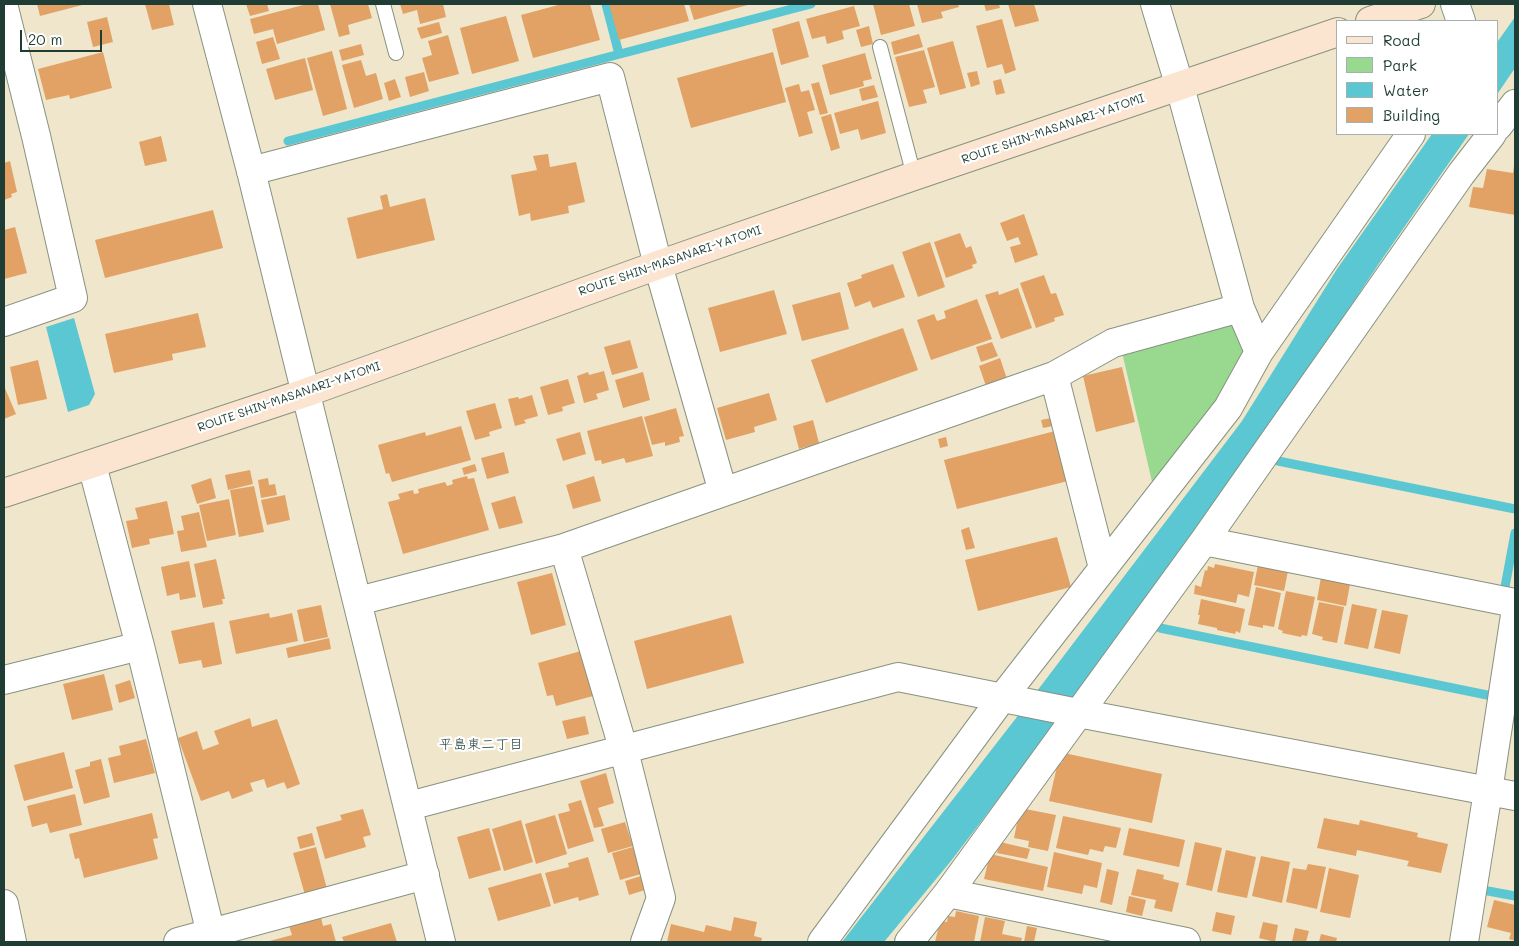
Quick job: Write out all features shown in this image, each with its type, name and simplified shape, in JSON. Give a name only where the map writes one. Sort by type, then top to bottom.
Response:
[{"type":"main road","points":[[1373,20],[1421,4]]},
{"type":"main road","name":"ROUTE SHIN-MASANARI-YATOMI","points":[[4,493],[305,393],[658,265],[1336,33]]},
{"type":"street","points":[[207,4],[251,171],[441,942]]},
{"type":"street","points":[[1155,4],[1180,86],[1240,308],[1259,352]]},
{"type":"street","points":[[1455,4],[1461,20]]},
{"type":"street","points":[[4,9],[36,136],[73,298],[4,322]]},
{"type":"street","points":[[251,171],[610,77],[658,265],[723,492]]},
{"type":"street","points":[[1499,125],[1515,104]]},
{"type":"street","points":[[822,942],[1002,698],[1228,408],[1259,352],[1410,135]]},
{"type":"street","points":[[909,942],[948,893],[1204,541],[1461,174],[1491,135]]},
{"type":"street","points":[[358,601],[564,548],[1054,376],[1113,343],[1240,308]]},
{"type":"street","points":[[1054,376],[1102,568]]},
{"type":"street","points":[[92,465],[140,646],[212,938]]},
{"type":"street","points":[[1204,541],[1515,603]]},
{"type":"street","points":[[564,548],[624,750],[661,898],[645,942]]},
{"type":"street","points":[[1464,942],[1515,616]]},
{"type":"street","points":[[4,680],[140,646]]},
{"type":"street","points":[[409,806],[898,677],[1515,796]]},
{"type":"street","points":[[178,942],[212,938],[426,875]]},
{"type":"street","points":[[948,893],[1186,942]]},
{"type":"street","points":[[4,904],[12,942]]},
{"type":"lane","points":[[383,4],[396,52]]},
{"type":"lane","points":[[880,48],[914,176]]},
{"type":"green space","points":[[1235,323],[1247,364],[1153,486],[1122,352]]},
{"type":"water","points":[[1515,17],[1515,68],[1499,92],[1499,40]]},
{"type":"water","points":[[1431,135],[1468,135],[1378,265],[1261,441],[1070,705],[951,861],[884,942],[842,942],[1034,695],[1242,421],[1337,269]]},
{"type":"water","points":[[74,318],[95,394],[89,405],[68,412],[46,327]]},
{"type":"building","points":[[37,4],[86,4],[40,16]]},
{"type":"building","points":[[145,4],[169,4],[174,25],[152,30]]},
{"type":"building","points":[[246,4],[267,4],[269,11],[250,16]]},
{"type":"building","points":[[307,4],[318,4],[325,30],[277,44],[273,29],[254,34],[250,19]]},
{"type":"building","points":[[330,4],[368,4],[372,18],[348,25],[350,34],[339,37]]},
{"type":"building","points":[[400,4],[443,4],[446,17],[420,24],[417,10],[403,14]]},
{"type":"building","points":[[562,4],[590,4],[600,40],[533,58],[521,15]]},
{"type":"building","points":[[609,4],[684,4],[689,21],[619,40]]},
{"type":"building","points":[[689,4],[751,4],[694,20]]},
{"type":"building","points":[[873,4],[909,4],[915,26],[881,35]]},
{"type":"building","points":[[917,4],[958,4],[959,7],[941,12],[943,18],[922,23]]},
{"type":"building","points":[[984,4],[999,4],[1000,8],[986,11]]},
{"type":"building","points":[[1008,4],[1034,4],[1039,21],[1015,27]]},
{"type":"building","points":[[854,6],[860,26],[842,31],[844,39],[827,44],[825,36],[812,39],[806,19]]},
{"type":"building","points":[[506,16],[519,61],[472,74],[460,28]]},
{"type":"building","points":[[107,17],[113,42],[93,47],[87,22]]},
{"type":"building","points":[[1002,19],[1016,70],[1005,74],[1002,64],[987,68],[976,26]]},
{"type":"building","points":[[799,21],[809,57],[781,65],[772,29]]},
{"type":"building","points":[[439,22],[442,33],[421,39],[417,28]]},
{"type":"building","points":[[869,26],[873,44],[861,47],[856,30]]},
{"type":"building","points":[[919,34],[923,47],[894,55],[891,42]]},
{"type":"building","points":[[448,35],[459,74],[429,82],[422,58],[432,55],[428,41]]},
{"type":"building","points":[[273,37],[280,59],[262,64],[256,42]]},
{"type":"building","points":[[953,41],[966,88],[940,95],[927,48]]},
{"type":"building","points":[[361,44],[364,55],[342,61],[339,50]]},
{"type":"building","points":[[924,50],[935,87],[923,90],[927,103],[909,107],[895,57]]},
{"type":"building","points":[[332,51],[347,109],[323,116],[307,58]]},
{"type":"building","points":[[103,52],[112,88],[70,99],[69,95],[46,100],[38,69]]},
{"type":"building","points":[[773,52],[786,102],[691,128],[677,78]]},
{"type":"building","points":[[865,53],[872,79],[863,81],[864,86],[830,95],[822,65]]},
{"type":"building","points":[[305,58],[313,90],[275,100],[266,69]]},
{"type":"building","points":[[361,60],[366,76],[376,73],[383,99],[354,108],[342,65]]},
{"type":"building","points":[[977,71],[980,84],[971,87],[967,73]]},
{"type":"building","points":[[424,72],[429,91],[410,97],[405,77]]},
{"type":"building","points":[[395,79],[401,97],[389,101],[384,83]]},
{"type":"building","points":[[1001,79],[1005,93],[996,95],[993,81]]},
{"type":"building","points":[[819,82],[828,113],[820,115],[811,84]]},
{"type":"building","points":[[799,84],[801,92],[809,90],[815,110],[807,112],[813,133],[799,137],[785,88]]},
{"type":"building","points":[[874,85],[878,97],[862,101],[859,89]]},
{"type":"building","points":[[878,101],[886,133],[861,140],[858,129],[840,134],[834,113]]},
{"type":"building","points":[[831,114],[840,148],[831,151],[821,117]]},
{"type":"building","points":[[161,136],[167,161],[145,166],[139,142]]},
{"type":"building","points":[[548,154],[550,167],[576,162],[585,202],[568,206],[569,213],[531,221],[530,213],[519,216],[511,175],[537,170],[533,156]]},
{"type":"building","points":[[10,161],[17,192],[11,194],[12,197],[4,200],[4,163]]},
{"type":"building","points":[[1514,166],[1515,215],[1469,207],[1473,187],[1483,188],[1487,169],[1513,173]]},
{"type":"building","points":[[387,194],[390,207],[425,198],[435,240],[357,259],[347,218],[383,209],[380,196]]},
{"type":"building","points":[[213,210],[223,248],[105,278],[95,240]]},
{"type":"building","points":[[1024,214],[1038,255],[1015,263],[1010,247],[1021,244],[1018,237],[1007,241],[1000,223]]},
{"type":"building","points":[[15,227],[27,273],[4,279],[4,230]]},
{"type":"building","points":[[960,233],[966,248],[971,246],[977,263],[972,265],[973,268],[946,278],[934,242]]},
{"type":"building","points":[[930,242],[945,287],[918,297],[902,252]]},
{"type":"building","points":[[893,264],[905,297],[873,308],[870,301],[855,307],[847,283],[862,278],[861,275]]},
{"type":"building","points":[[1044,275],[1051,294],[1056,293],[1064,315],[1054,318],[1055,321],[1036,328],[1020,283]]},
{"type":"building","points":[[1018,288],[1032,328],[1001,339],[985,295],[998,291],[999,295]]},
{"type":"building","points":[[774,290],[787,334],[720,352],[708,308]]},
{"type":"building","points":[[840,292],[849,329],[802,341],[792,305]]},
{"type":"building","points":[[977,299],[992,339],[931,360],[917,320],[934,314],[937,321],[946,318],[944,311]]},
{"type":"building","points":[[198,313],[206,347],[172,354],[173,360],[114,373],[105,334]]},
{"type":"building","points":[[903,328],[918,370],[826,403],[811,360]]},
{"type":"building","points":[[630,340],[638,368],[612,375],[604,347]]},
{"type":"building","points":[[992,342],[998,356],[981,362],[976,347]]},
{"type":"building","points":[[1000,358],[1007,379],[986,386],[979,366]]},
{"type":"building","points":[[38,360],[47,399],[18,405],[10,367]]},
{"type":"building","points":[[1122,367],[1135,422],[1096,432],[1083,376]]},
{"type":"building","points":[[604,371],[609,390],[596,394],[598,399],[584,403],[577,376],[588,372],[589,375]]},
{"type":"building","points":[[643,372],[650,400],[623,408],[615,380]]},
{"type":"building","points":[[568,379],[575,403],[562,407],[563,411],[548,415],[540,387]]},
{"type":"building","points":[[4,386],[16,414],[4,419]]},
{"type":"building","points":[[769,393],[777,420],[754,427],[755,432],[726,440],[717,408]]},
{"type":"building","points":[[532,395],[538,416],[524,420],[526,423],[515,426],[508,399],[518,397],[519,399]]},
{"type":"building","points":[[495,403],[502,428],[489,432],[490,436],[475,440],[466,411]]},
{"type":"building","points":[[676,408],[684,436],[679,437],[680,442],[665,446],[665,442],[652,445],[644,417]]},
{"type":"building","points":[[642,416],[653,456],[626,463],[624,458],[602,464],[601,460],[595,461],[587,431]]},
{"type":"building","points":[[1051,418],[1053,426],[1043,428],[1041,420]]},
{"type":"building","points":[[813,420],[819,443],[799,449],[793,426]]},
{"type":"building","points":[[461,426],[471,460],[392,482],[389,473],[386,474],[378,445],[425,432],[426,436]]},
{"type":"building","points":[[1055,431],[1068,481],[957,509],[944,460]]},
{"type":"building","points":[[580,432],[586,454],[563,461],[556,439]]},
{"type":"building","points":[[946,437],[948,446],[940,448],[938,439]]},
{"type":"building","points":[[504,452],[509,473],[487,479],[481,458]]},
{"type":"building","points":[[475,464],[477,471],[464,475],[462,468]]},
{"type":"building","points":[[250,470],[253,484],[228,490],[225,475]]},
{"type":"building","points":[[467,476],[468,479],[474,478],[489,530],[403,554],[388,502],[400,499],[398,494],[413,490],[414,494],[419,493],[418,489],[445,482],[447,486],[453,484],[452,480]]},
{"type":"building","points":[[594,476],[601,501],[573,509],[566,485]]},
{"type":"building","points":[[211,478],[216,498],[197,504],[191,485]]},
{"type":"building","points":[[268,478],[269,485],[275,484],[277,495],[261,498],[258,480]]},
{"type":"building","points":[[254,486],[264,532],[239,537],[230,490]]},
{"type":"building","points":[[285,495],[290,520],[267,525],[261,500]]},
{"type":"building","points":[[515,496],[523,523],[499,529],[491,503]]},
{"type":"building","points":[[229,499],[236,535],[207,541],[199,505]]},
{"type":"building","points":[[167,501],[174,534],[149,539],[150,544],[132,548],[126,521],[138,519],[135,508]]},
{"type":"building","points":[[199,512],[207,547],[181,552],[177,531],[184,530],[181,516]]},
{"type":"building","points":[[969,527],[975,548],[966,550],[961,530]]},
{"type":"building","points":[[1057,537],[1071,587],[978,611],[965,560]]},
{"type":"building","points":[[216,559],[225,599],[222,599],[223,604],[203,608],[194,564]]},
{"type":"building","points":[[189,561],[196,597],[180,600],[179,593],[167,596],[161,567]]},
{"type":"building","points":[[1215,564],[1254,572],[1249,597],[1238,594],[1236,603],[1194,594],[1195,585],[1201,587],[1205,570],[1207,571],[1208,566],[1214,568]]},
{"type":"building","points":[[1258,565],[1288,571],[1284,591],[1254,585]]},
{"type":"building","points":[[552,573],[566,625],[531,635],[517,582]]},
{"type":"building","points":[[1321,577],[1350,584],[1346,606],[1317,600]]},
{"type":"building","points":[[1256,587],[1281,593],[1274,627],[1263,625],[1263,628],[1248,625]]},
{"type":"building","points":[[1286,591],[1315,597],[1307,636],[1302,635],[1301,637],[1282,633],[1283,631],[1278,629]]},
{"type":"building","points":[[1201,599],[1245,609],[1240,633],[1236,631],[1235,634],[1198,624]]},
{"type":"building","points":[[1319,602],[1344,607],[1337,643],[1322,640],[1323,637],[1312,634]]},
{"type":"building","points":[[1352,604],[1377,609],[1368,649],[1344,644]]},
{"type":"building","points":[[321,605],[328,637],[304,642],[297,610]]},
{"type":"building","points":[[1382,610],[1408,615],[1400,654],[1374,648]]},
{"type":"building","points":[[269,613],[270,618],[292,613],[298,641],[236,654],[229,621]]},
{"type":"building","points":[[731,615],[744,663],[647,689],[634,641]]},
{"type":"building","points":[[214,622],[222,664],[203,668],[201,660],[179,664],[171,631]]},
{"type":"building","points":[[329,638],[331,649],[288,658],[286,648]]},
{"type":"building","points":[[581,651],[593,696],[556,706],[553,695],[547,696],[538,663]]},
{"type":"building","points":[[104,674],[113,710],[72,720],[63,684]]},
{"type":"building","points":[[130,680],[135,698],[119,703],[115,685]]},
{"type":"building","points":[[585,716],[589,734],[567,739],[562,721]]},
{"type":"building","points":[[250,718],[252,727],[277,719],[300,784],[287,789],[284,782],[267,788],[264,779],[250,783],[253,791],[232,799],[229,791],[201,801],[178,738],[197,731],[203,750],[219,744],[214,731]]},
{"type":"building","points":[[146,739],[155,773],[114,783],[108,758],[121,755],[119,746]]},
{"type":"building","points":[[64,752],[73,788],[24,801],[14,765]]},
{"type":"building","points":[[1064,753],[1162,774],[1152,823],[1049,801],[1058,762],[1062,763]]},
{"type":"building","points":[[101,759],[110,797],[84,804],[75,770],[90,766],[90,762]]},
{"type":"building","points":[[606,773],[614,803],[598,808],[604,826],[594,828],[580,781]]},
{"type":"building","points":[[75,794],[82,825],[50,833],[47,823],[32,827],[27,806]]},
{"type":"building","points":[[581,800],[594,841],[568,849],[558,814],[570,811],[568,804]]},
{"type":"building","points":[[1020,808],[1056,815],[1048,851],[1028,847],[1029,841],[1014,838]]},
{"type":"building","points":[[363,809],[371,835],[363,837],[366,847],[325,859],[316,827],[342,820],[340,815]]},
{"type":"building","points":[[152,813],[158,838],[153,839],[158,859],[84,878],[79,858],[75,859],[69,834]]},
{"type":"building","points":[[555,815],[567,854],[536,864],[525,824]]},
{"type":"building","points":[[1063,816],[1121,828],[1116,848],[1105,846],[1103,852],[1090,849],[1088,855],[1056,848]]},
{"type":"building","points":[[1324,818],[1359,825],[1360,820],[1418,833],[1417,837],[1448,844],[1441,873],[1407,866],[1409,861],[1357,850],[1356,856],[1317,848]]},
{"type":"building","points":[[521,820],[533,862],[504,871],[492,829]]},
{"type":"building","points":[[625,822],[633,846],[608,853],[601,829]]},
{"type":"building","points":[[489,828],[501,870],[469,879],[457,837]]},
{"type":"building","points":[[1129,828],[1185,840],[1179,867],[1123,855]]},
{"type":"building","points":[[312,833],[315,845],[300,849],[297,837]]},
{"type":"building","points":[[1000,842],[1030,849],[1027,859],[997,853]]},
{"type":"building","points":[[1195,842],[1222,848],[1212,891],[1186,885]]},
{"type":"building","points":[[316,847],[327,889],[305,895],[293,853]]},
{"type":"building","points":[[633,847],[641,874],[620,880],[612,853]]},
{"type":"building","points":[[1226,850],[1256,857],[1247,898],[1217,892]]},
{"type":"building","points":[[1054,852],[1102,863],[1097,888],[1084,885],[1082,894],[1047,887]]},
{"type":"building","points":[[990,854],[1048,867],[1043,891],[984,879]]},
{"type":"building","points":[[1261,856],[1290,862],[1282,903],[1252,896]]},
{"type":"building","points":[[588,857],[599,895],[579,901],[578,897],[554,904],[545,873],[569,867],[568,863]]},
{"type":"building","points":[[1308,864],[1326,867],[1317,909],[1286,902],[1293,868],[1306,870]]},
{"type":"building","points":[[1329,868],[1359,875],[1350,918],[1320,912]]},
{"type":"building","points":[[1107,869],[1119,872],[1112,905],[1100,902]]},
{"type":"building","points":[[1137,869],[1164,875],[1163,879],[1179,883],[1172,912],[1154,908],[1156,900],[1131,895]]},
{"type":"building","points":[[541,873],[551,906],[498,921],[488,888]]},
{"type":"building","points":[[641,876],[645,890],[629,895],[625,881]]},
{"type":"building","points":[[1129,896],[1146,900],[1142,916],[1126,912]]},
{"type":"building","points":[[1494,900],[1515,905],[1515,941],[1509,939],[1511,933],[1487,927]]},
{"type":"building","points":[[956,911],[979,916],[974,942],[935,942],[940,921],[947,922],[948,916],[955,917]]},
{"type":"building","points":[[1216,912],[1235,916],[1231,935],[1212,931]]},
{"type":"building","points":[[321,917],[323,926],[331,924],[336,942],[266,942],[292,935],[289,926]]},
{"type":"building","points":[[734,917],[757,922],[754,936],[762,938],[761,942],[667,942],[671,924],[704,932],[706,925],[731,931]]},
{"type":"building","points":[[985,917],[1005,921],[1002,934],[1022,938],[1021,942],[980,942]]},
{"type":"building","points":[[1263,922],[1278,925],[1275,942],[1259,938]]},
{"type":"building","points":[[391,923],[397,942],[344,942],[342,937]]},
{"type":"building","points":[[1027,926],[1037,928],[1034,942],[1024,942]]},
{"type":"building","points":[[1295,928],[1309,931],[1306,942],[1292,942]]},
{"type":"building","points":[[1321,934],[1337,938],[1336,942],[1319,942]]},
{"type":"waterway","points":[[606,4],[619,54]]},
{"type":"waterway","points":[[288,141],[811,4]]},
{"type":"waterway","points":[[1278,461],[1515,509]]},
{"type":"waterway","points":[[1505,587],[1515,533]]},
{"type":"waterway","points":[[1160,628],[1487,695]]},
{"type":"waterway","points":[[1488,891],[1515,896]]},
{"type":"district","name":"平島東二丁目","points":[[481,745]]}]
